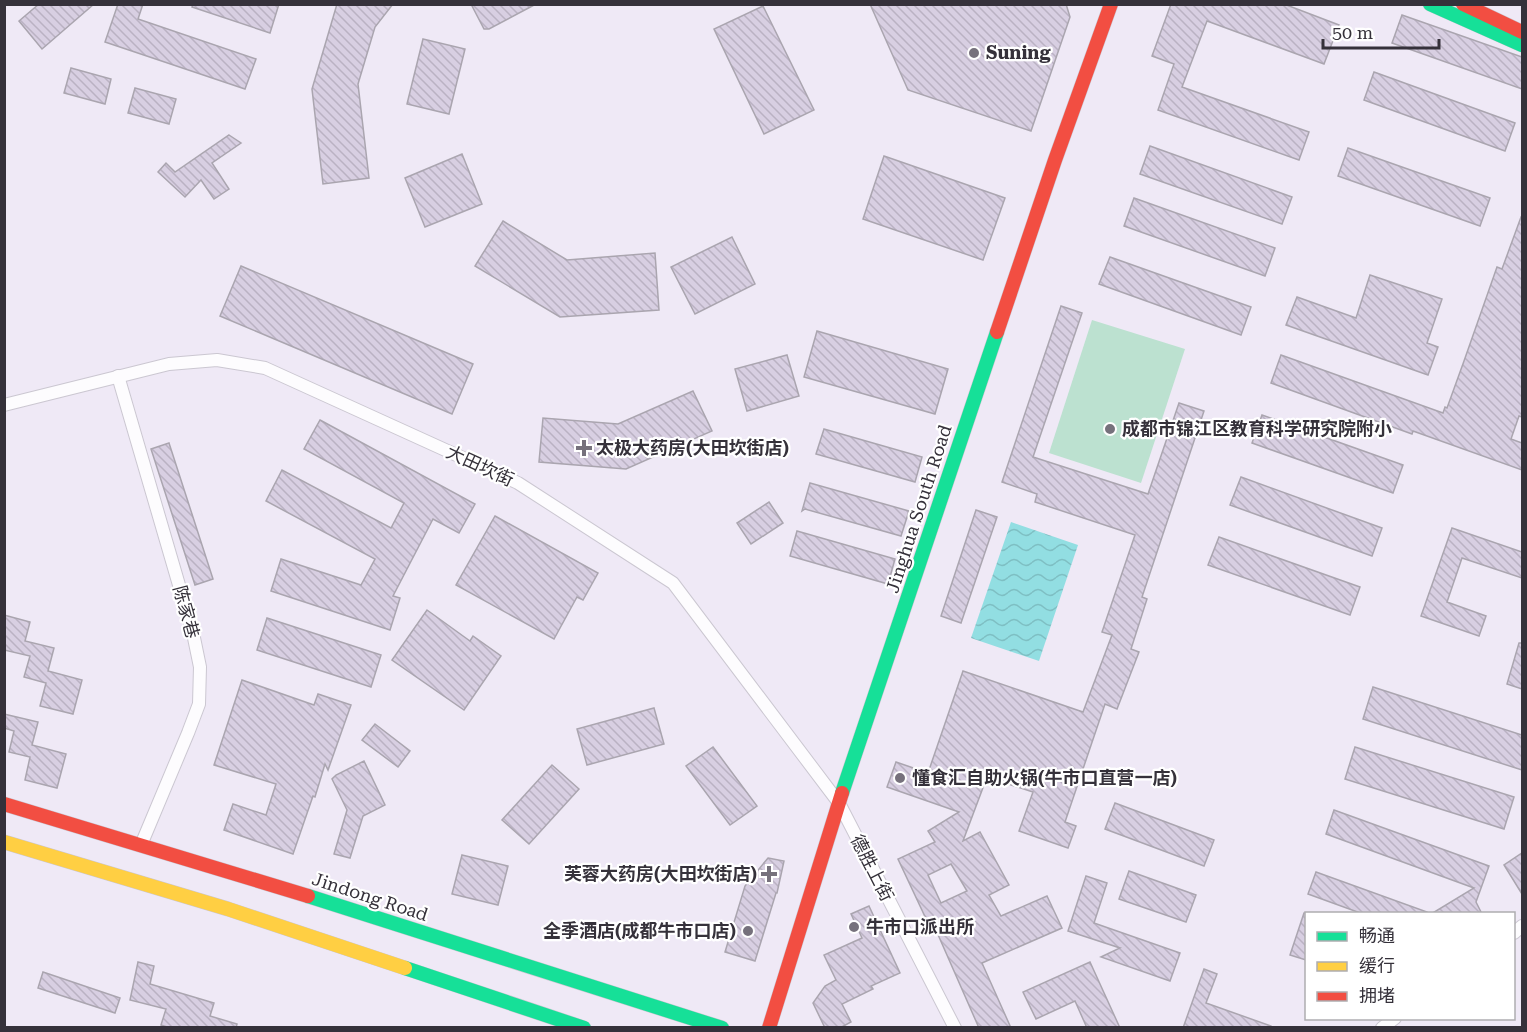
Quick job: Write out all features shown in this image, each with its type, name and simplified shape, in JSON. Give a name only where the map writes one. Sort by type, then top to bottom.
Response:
[{"type":"main road","name":"Jinghua South Road","points":[[769,1028],[839,803],[1055,160],[1112,4]]},
{"type":"main road","points":[[1430,4],[1522,45]]},
{"type":"main road","points":[[1463,4],[1522,32]]},
{"type":"main road","points":[[1480,4],[1522,20]]},
{"type":"main road","name":"Jindong Road","points":[[4,804],[241,875],[722,1028]]},
{"type":"main road","points":[[4,843],[228,909],[584,1028]]},
{"type":"street","name":"大田坎街","points":[[4,405],[169,364],[217,360],[265,368],[518,483],[673,583],[839,803]]},
{"type":"street","name":"陈家巷","points":[[118,376],[193,633],[200,667],[199,704],[141,845]]},
{"type":"street","name":"德胜上街","points":[[839,803],[955,1028]]},
{"type":"green space","points":[[1092,320],[1185,349],[1141,483],[1049,453]]},
{"type":"water","points":[[1011,522],[1078,545],[1039,661],[971,638]]},
{"type":"building","points":[[39,4],[94,4],[42,49],[19,21]]},
{"type":"building","points":[[118,4],[143,4],[138,19],[256,59],[245,89],[105,42]]},
{"type":"building","points":[[193,4],[279,4],[270,33],[192,7]]},
{"type":"building","points":[[337,4],[393,4],[375,27],[358,84],[369,178],[323,184],[312,89]]},
{"type":"building","points":[[471,4],[536,4],[489,29],[484,29]]},
{"type":"building","name":"Suning","points":[[870,4],[1066,4],[1070,17],[1031,131],[908,90]]},
{"type":"building","points":[[1171,4],[1284,4],[1339,25],[1324,64],[1207,21],[1182,87],[1309,132],[1299,160],[1158,110],[1174,64],[1152,56]]},
{"type":"building","points":[[763,6],[814,110],[764,134],[714,29]]},
{"type":"building","points":[[1402,15],[1522,57],[1522,89],[1392,43]]},
{"type":"building","points":[[423,39],[465,49],[449,114],[407,104]]},
{"type":"building","points":[[71,68],[111,79],[105,104],[64,93]]},
{"type":"building","points":[[1374,72],[1515,123],[1505,151],[1364,100]]},
{"type":"building","points":[[135,88],[176,99],[169,124],[128,113]]},
{"type":"building","points":[[229,135],[241,143],[212,163],[229,189],[214,199],[201,180],[185,197],[158,172],[166,163],[175,172]]},
{"type":"building","points":[[1150,146],[1292,197],[1282,224],[1140,174]]},
{"type":"building","points":[[1348,148],[1490,198],[1480,226],[1338,176]]},
{"type":"building","points":[[462,154],[482,204],[425,227],[405,178]]},
{"type":"building","points":[[884,156],[1005,198],[983,260],[863,219]]},
{"type":"building","points":[[1134,198],[1275,248],[1265,276],[1124,226]]},
{"type":"building","points":[[1521,217],[1522,417],[1519,416],[1511,439],[1522,443],[1522,470],[1413,431],[1412,434],[1271,383],[1281,355],[1443,413],[1445,407],[1447,408],[1497,267],[1502,269]]},
{"type":"building","points":[[503,221],[567,260],[655,253],[659,310],[560,317],[475,266]]},
{"type":"building","points":[[732,237],[755,284],[695,314],[671,267]]},
{"type":"building","points":[[1110,257],[1251,307],[1241,335],[1099,284]]},
{"type":"building","points":[[241,266],[473,364],[452,414],[220,316]]},
{"type":"building","points":[[1370,275],[1442,299],[1427,343],[1438,347],[1428,375],[1286,325],[1297,297],[1356,318]]},
{"type":"building","points":[[1061,306],[1082,313],[1033,457],[1148,494],[1179,403],[1204,411],[1142,597],[1147,599],[1131,649],[1139,652],[1117,709],[1105,704],[1065,822],[1076,826],[1068,848],[1019,831],[1033,792],[987,777],[963,841],[980,832],[1009,885],[989,895],[1001,916],[1047,896],[1062,928],[982,963],[1011,1028],[979,1028],[932,921],[928,923],[898,859],[935,842],[928,831],[959,812],[887,787],[896,762],[928,773],[963,671],[1083,712],[1112,635],[1102,632],[1135,535],[1035,502],[1037,494],[1002,482]],"holes":[[[951,864],[967,891],[941,903],[928,875]]]},
{"type":"building","points":[[817,331],[948,369],[935,414],[804,377]]},
{"type":"building","points":[[787,355],[799,396],[747,411],[735,369]]},
{"type":"building","points":[[693,391],[712,431],[626,469],[539,462],[543,418],[618,424]]},
{"type":"building","points":[[1262,415],[1403,465],[1393,493],[1252,443]]},
{"type":"building","points":[[320,420],[475,504],[459,533],[433,519],[393,596],[400,598],[390,630],[271,591],[281,559],[361,585],[375,559],[266,501],[282,470],[391,528],[404,503],[304,449]]},
{"type":"building","points":[[824,429],[922,457],[915,482],[816,454]]},
{"type":"building","points":[[169,443],[213,579],[195,585],[151,449]]},
{"type":"building","points":[[1241,477],[1382,528],[1372,556],[1230,505]]},
{"type":"building","points":[[810,483],[909,511],[901,536],[805,509],[802,511]]},
{"type":"building","points":[[769,502],[783,523],[751,544],[737,523]]},
{"type":"building","points":[[976,510],[997,517],[961,623],[941,616]]},
{"type":"building","points":[[495,516],[598,573],[583,600],[577,597],[554,639],[456,585]]},
{"type":"building","points":[[1452,528],[1522,552],[1522,578],[1462,558],[1447,602],[1486,616],[1479,636],[1421,616]]},
{"type":"building","points":[[797,531],[895,559],[888,584],[790,556]]},
{"type":"building","points":[[1219,537],[1360,587],[1350,615],[1208,565]]},
{"type":"building","points":[[427,610],[470,641],[473,636],[501,656],[464,710],[392,660]]},
{"type":"building","points":[[4,615],[30,622],[25,641],[54,648],[48,671],[82,680],[73,714],[40,706],[46,683],[24,677],[30,656],[4,650]]},
{"type":"building","points":[[267,618],[381,655],[371,687],[257,650]]},
{"type":"building","points":[[1519,643],[1522,643],[1522,689],[1507,684]]},
{"type":"building","points":[[242,680],[314,705],[318,694],[351,705],[328,770],[325,764],[293,854],[224,830],[233,804],[266,815],[276,784],[214,765]]},
{"type":"building","points":[[1373,687],[1522,735],[1522,770],[1363,719]]},
{"type":"building","points":[[654,708],[664,744],[587,765],[577,729]]},
{"type":"building","points":[[4,714],[38,722],[32,745],[66,754],[57,788],[25,780],[30,757],[9,752],[14,731],[4,728]]},
{"type":"building","points":[[375,724],[410,751],[398,767],[362,740]]},
{"type":"building","points":[[713,747],[757,806],[730,825],[686,766]]},
{"type":"building","points":[[1355,747],[1514,797],[1504,829],[1345,779]]},
{"type":"building","points":[[364,761],[385,805],[363,816],[350,858],[334,854],[347,810],[332,779]]},
{"type":"building","points":[[552,765],[579,789],[529,844],[502,820]]},
{"type":"building","points":[[1115,803],[1214,840],[1204,866],[1105,829]]},
{"type":"building","points":[[1334,810],[1489,866],[1476,902],[1481,912],[1434,912],[1474,888],[1326,834]]},
{"type":"building","points":[[1522,853],[1522,894],[1504,865]]},
{"type":"building","points":[[462,855],[508,866],[498,905],[452,894]]},
{"type":"building","points":[[768,858],[784,861],[777,893],[755,961],[725,952],[745,886]]},
{"type":"building","points":[[1129,871],[1196,895],[1186,922],[1119,899]]},
{"type":"building","points":[[1316,872],[1427,912],[1358,912],[1308,894]]},
{"type":"building","points":[[1086,876],[1107,883],[1094,923],[1180,953],[1170,981],[1101,957],[1120,948],[1068,931]]},
{"type":"building","points":[[869,906],[900,973],[871,986],[873,989],[842,1004],[851,1022],[840,1028],[825,1028],[813,1003],[825,986],[836,980],[824,955],[862,938],[851,914]]},
{"type":"building","points":[[1304,913],[1305,913],[1305,960],[1290,955]]},
{"type":"building","points":[[138,962],[154,966],[150,984],[214,1003],[210,1016],[237,1024],[236,1028],[170,1028],[161,1025],[166,1009],[130,1000]]},
{"type":"building","points":[[1090,962],[1120,1028],[1087,1028],[1075,1001],[1036,1019],[1023,992]]},
{"type":"building","points":[[1204,969],[1217,974],[1206,1003],[1271,1026],[1271,1028],[1183,1028]]},
{"type":"building","points":[[43,972],[120,998],[115,1013],[38,988]]},
{"type":"traffic: fast","points":[[1430,4],[1522,45]]},
{"type":"traffic: fast","points":[[842,793],[997,332]]},
{"type":"traffic: fast","points":[[308,896],[722,1028]]},
{"type":"traffic: fast","points":[[405,968],[584,1028]]},
{"type":"traffic: slow","points":[[4,842],[228,909],[405,968]]},
{"type":"traffic: jam","points":[[997,332],[1111,4]]},
{"type":"traffic: jam","points":[[1463,4],[1522,32]]},
{"type":"traffic: jam","points":[[769,1028],[842,793]]},
{"type":"traffic: jam","points":[[4,804],[308,896]]},
{"type":"place","name":"Suning","points":[[974,53]]},
{"type":"place","name":"成都市锦江区教育科学研究院附小","points":[[1110,429]]},
{"type":"place","name":"太极大药房(大田坎街店)","points":[[584,448]]},
{"type":"place","name":"懂食汇自助火锅(牛市口直营一店)","points":[[900,778]]},
{"type":"place","name":"芙蓉大药房(大田坎街店)","points":[[769,874]]},
{"type":"place","name":"牛市口派出所","points":[[854,927]]},
{"type":"place","name":"全季酒店(成都牛市口店)","points":[[748,931]]}]
